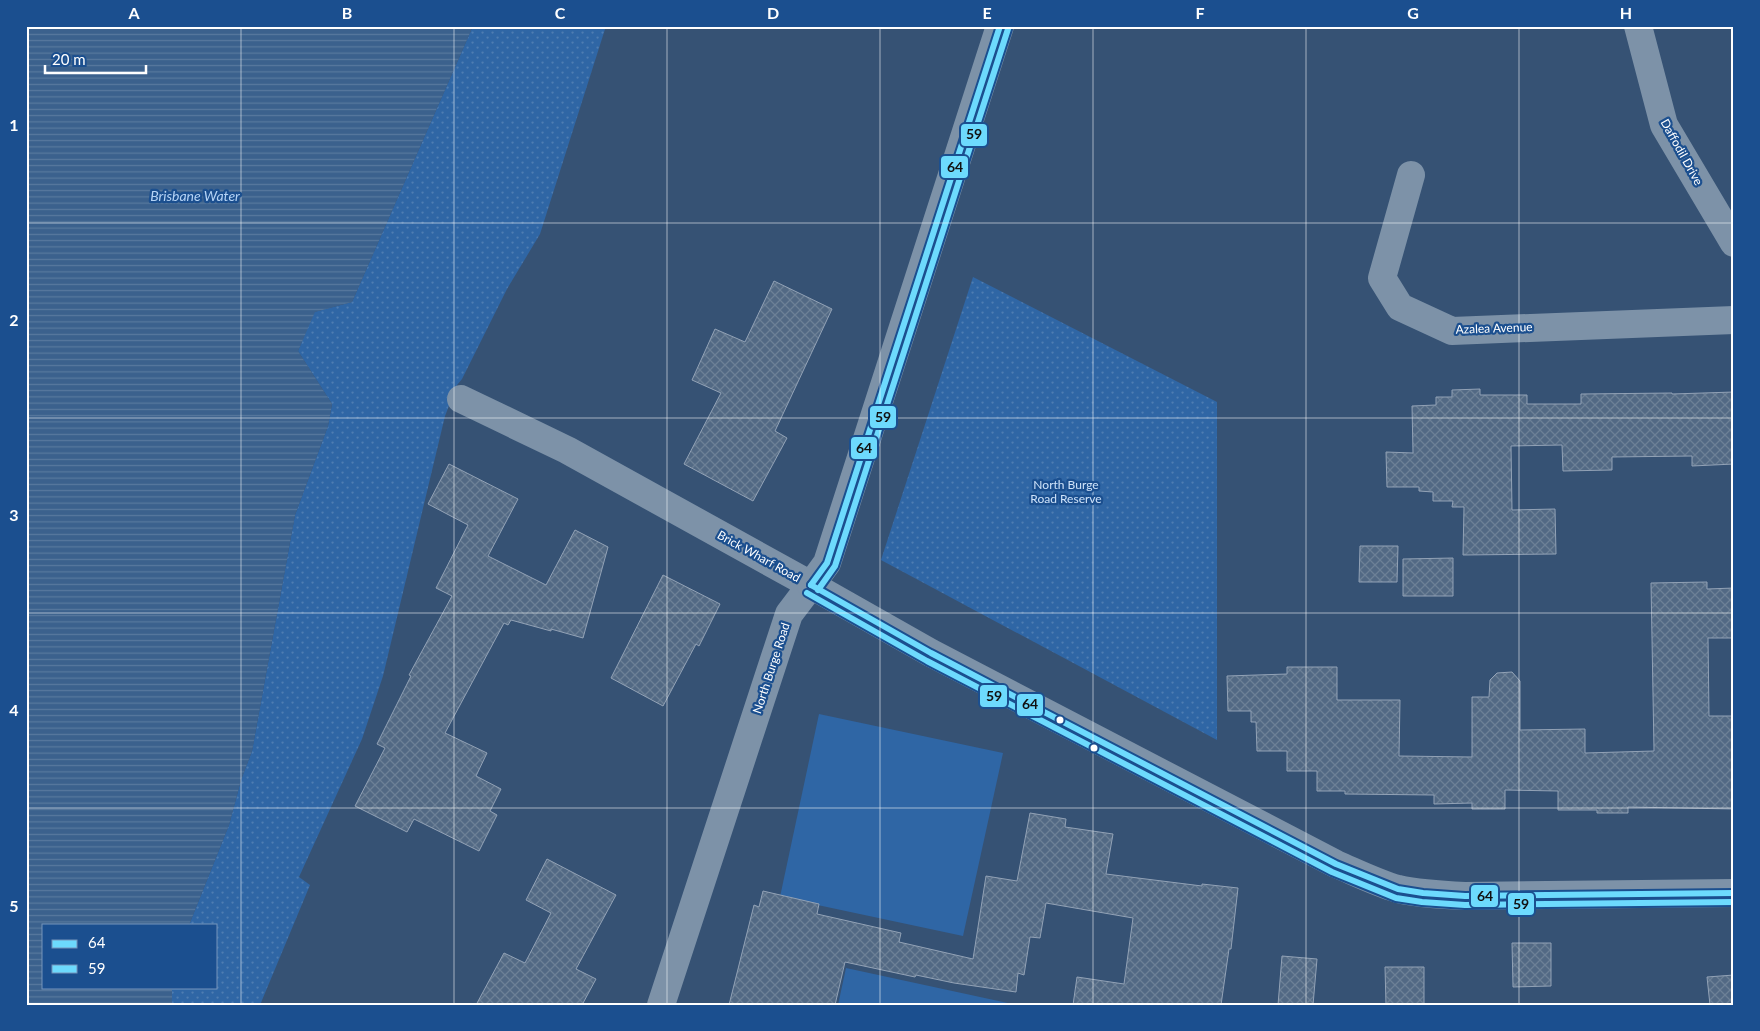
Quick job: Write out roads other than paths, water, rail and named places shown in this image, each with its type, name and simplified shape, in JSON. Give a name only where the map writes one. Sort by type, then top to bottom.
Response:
[{"type":"street","name":"North Burge Road","points":[[661,1005],[789,614],[827,564],[1000,26]]},
{"type":"street","name":"Daffodil Drive","points":[[1638,26],[1664,125],[1734,243]]},
{"type":"street","name":"Azalea Avenue","points":[[1412,175],[1382,278],[1400,307],[1452,331],[1734,320]]},
{"type":"street","name":"Brick Wharf Road","points":[[461,399],[567,450],[940,658],[1336,864],[1367,878],[1399,889],[1430,894],[1465,896],[1734,892]]},
{"type":"water","name":"Brisbane Water","points":[[26,26],[473,26],[352,302],[315,312],[298,351],[332,404],[328,426],[295,515],[252,751],[241,780],[229,825],[189,924],[42,924],[42,988],[172,988],[172,1005],[26,1005]]},
{"type":"park label","name":"North Burge Road Reserve","points":[[1066,491]]}]
